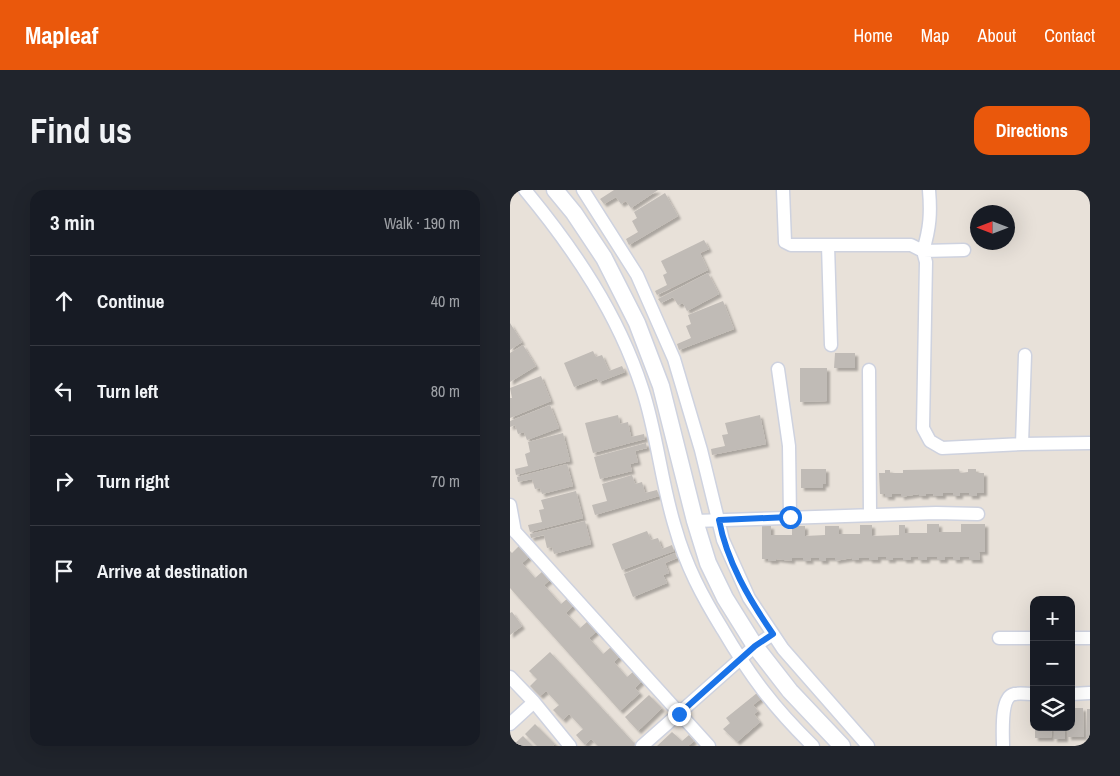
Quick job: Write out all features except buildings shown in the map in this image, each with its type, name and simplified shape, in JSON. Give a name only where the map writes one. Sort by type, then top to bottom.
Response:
[{"type":"street","points":[[525,190],[576,256],[612,318],[642,388],[674,525],[685,560],[699,590],[740,659],[767,697],[786,720],[812,746]]},
{"type":"street","points":[[555,190],[574,213],[604,258],[637,323],[661,386],[695,521],[708,563],[725,598],[755,646],[790,691],[842,746]]},
{"type":"street","points":[[582,190],[637,276],[674,359],[701,450],[723,540],[749,598],[783,649],[868,746]]},
{"type":"street","points":[[783,190],[785,242],[791,245],[911,245],[923,251],[964,250]]},
{"type":"street","points":[[929,190],[931,212],[929,231],[923,251],[926,262],[923,428],[930,441],[942,448],[1090,443]]},
{"type":"street","points":[[828,245],[831,345]]},
{"type":"street","points":[[1022,444],[1025,355]]},
{"type":"street","points":[[778,369],[789,446],[790,517]]},
{"type":"street","points":[[869,370],[870,515]]},
{"type":"street","points":[[510,505],[512,529],[708,746]]},
{"type":"street","points":[[695,521],[936,513],[978,514]]},
{"type":"street","points":[[642,746],[755,646],[773,634]]},
{"type":"street","points":[[999,638],[1030,638]]},
{"type":"street","points":[[1075,638],[1090,638]]},
{"type":"street","points":[[510,677],[534,702],[570,746]]},
{"type":"street","points":[[1075,694],[1090,693]]},
{"type":"street","points":[[1003,746],[1004,704],[1007,698],[1013,694],[1030,694]]},
{"type":"street","points":[[510,724],[534,702]]},
{"type":"route","points":[[679,714],[755,646],[773,634],[749,598],[723,540],[719,520],[790,517]]}]
